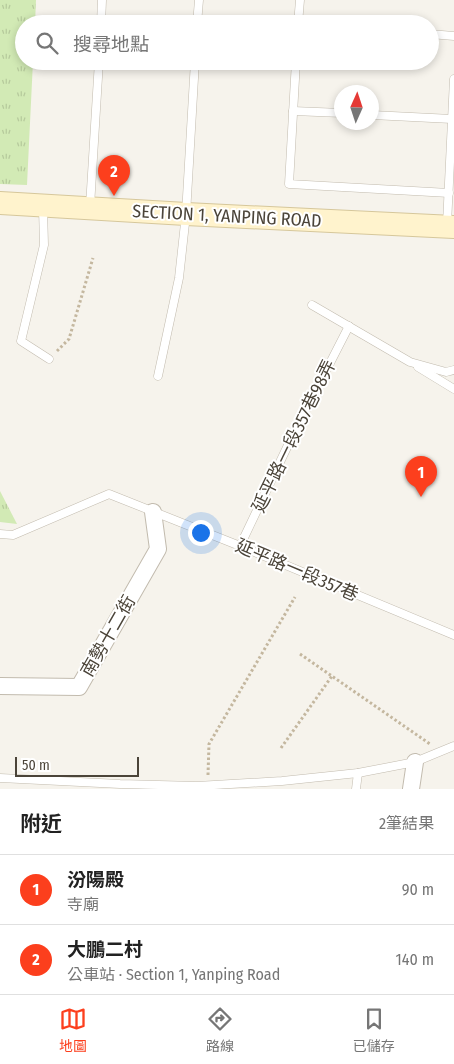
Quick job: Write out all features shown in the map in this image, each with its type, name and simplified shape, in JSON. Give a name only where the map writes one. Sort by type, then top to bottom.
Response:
[{"type":"street","name":"SECTION 1, YANPING ROAD","points":[[0,203],[450,226]]},
{"type":"street","name":"南勢十二街","points":[[0,686],[78,687],[158,549],[153,512]]},
{"type":"street","points":[[411,789],[415,762]]},
{"type":"lane","points":[[101,15],[102,0]]},
{"type":"lane","points":[[198,15],[199,0]]},
{"type":"lane","points":[[299,15],[300,0]]},
{"type":"lane","points":[[439,35],[454,36]]},
{"type":"lane","points":[[90,208],[98,70]]},
{"type":"lane","points":[[158,376],[179,278],[186,214],[194,70]]},
{"type":"lane","points":[[295,70],[289,184],[449,193]]},
{"type":"lane","points":[[450,226],[449,193],[454,79]]},
{"type":"lane","points":[[293,111],[334,113]]},
{"type":"lane","points":[[379,115],[452,119]]},
{"type":"lane","points":[[42,206],[44,245],[21,341],[49,359]]},
{"type":"lane","points":[[312,305],[454,390]]},
{"type":"lane","name":"延平路一段357巷98弄","points":[[240,546],[349,326]]},
{"type":"lane","points":[[410,362],[446,372],[454,370]]},
{"type":"lane","name":"延平路一段357巷","points":[[0,534],[13,535],[109,494],[454,635]]},
{"type":"lane","points":[[0,778],[197,787],[208,785],[281,785],[415,762],[454,746]]},
{"type":"lane","points":[[356,789],[358,773]]},
{"type":"path","points":[[49,359],[68,339],[93,258]]},
{"type":"path","points":[[208,785],[209,744],[295,598]]},
{"type":"path","points":[[300,654],[441,751]]},
{"type":"path","points":[[281,748],[332,676]]},
{"type":"green space","points":[[0,0],[36,0],[35,15],[15,15],[15,70],[33,70],[27,185],[0,184]]},
{"type":"green space","points":[[0,491],[17,524],[0,522]]},
{"type":"place","name":"大鵬二村","points":[[114,196]]},
{"type":"place","name":"汾陽殿","points":[[421,497]]}]
